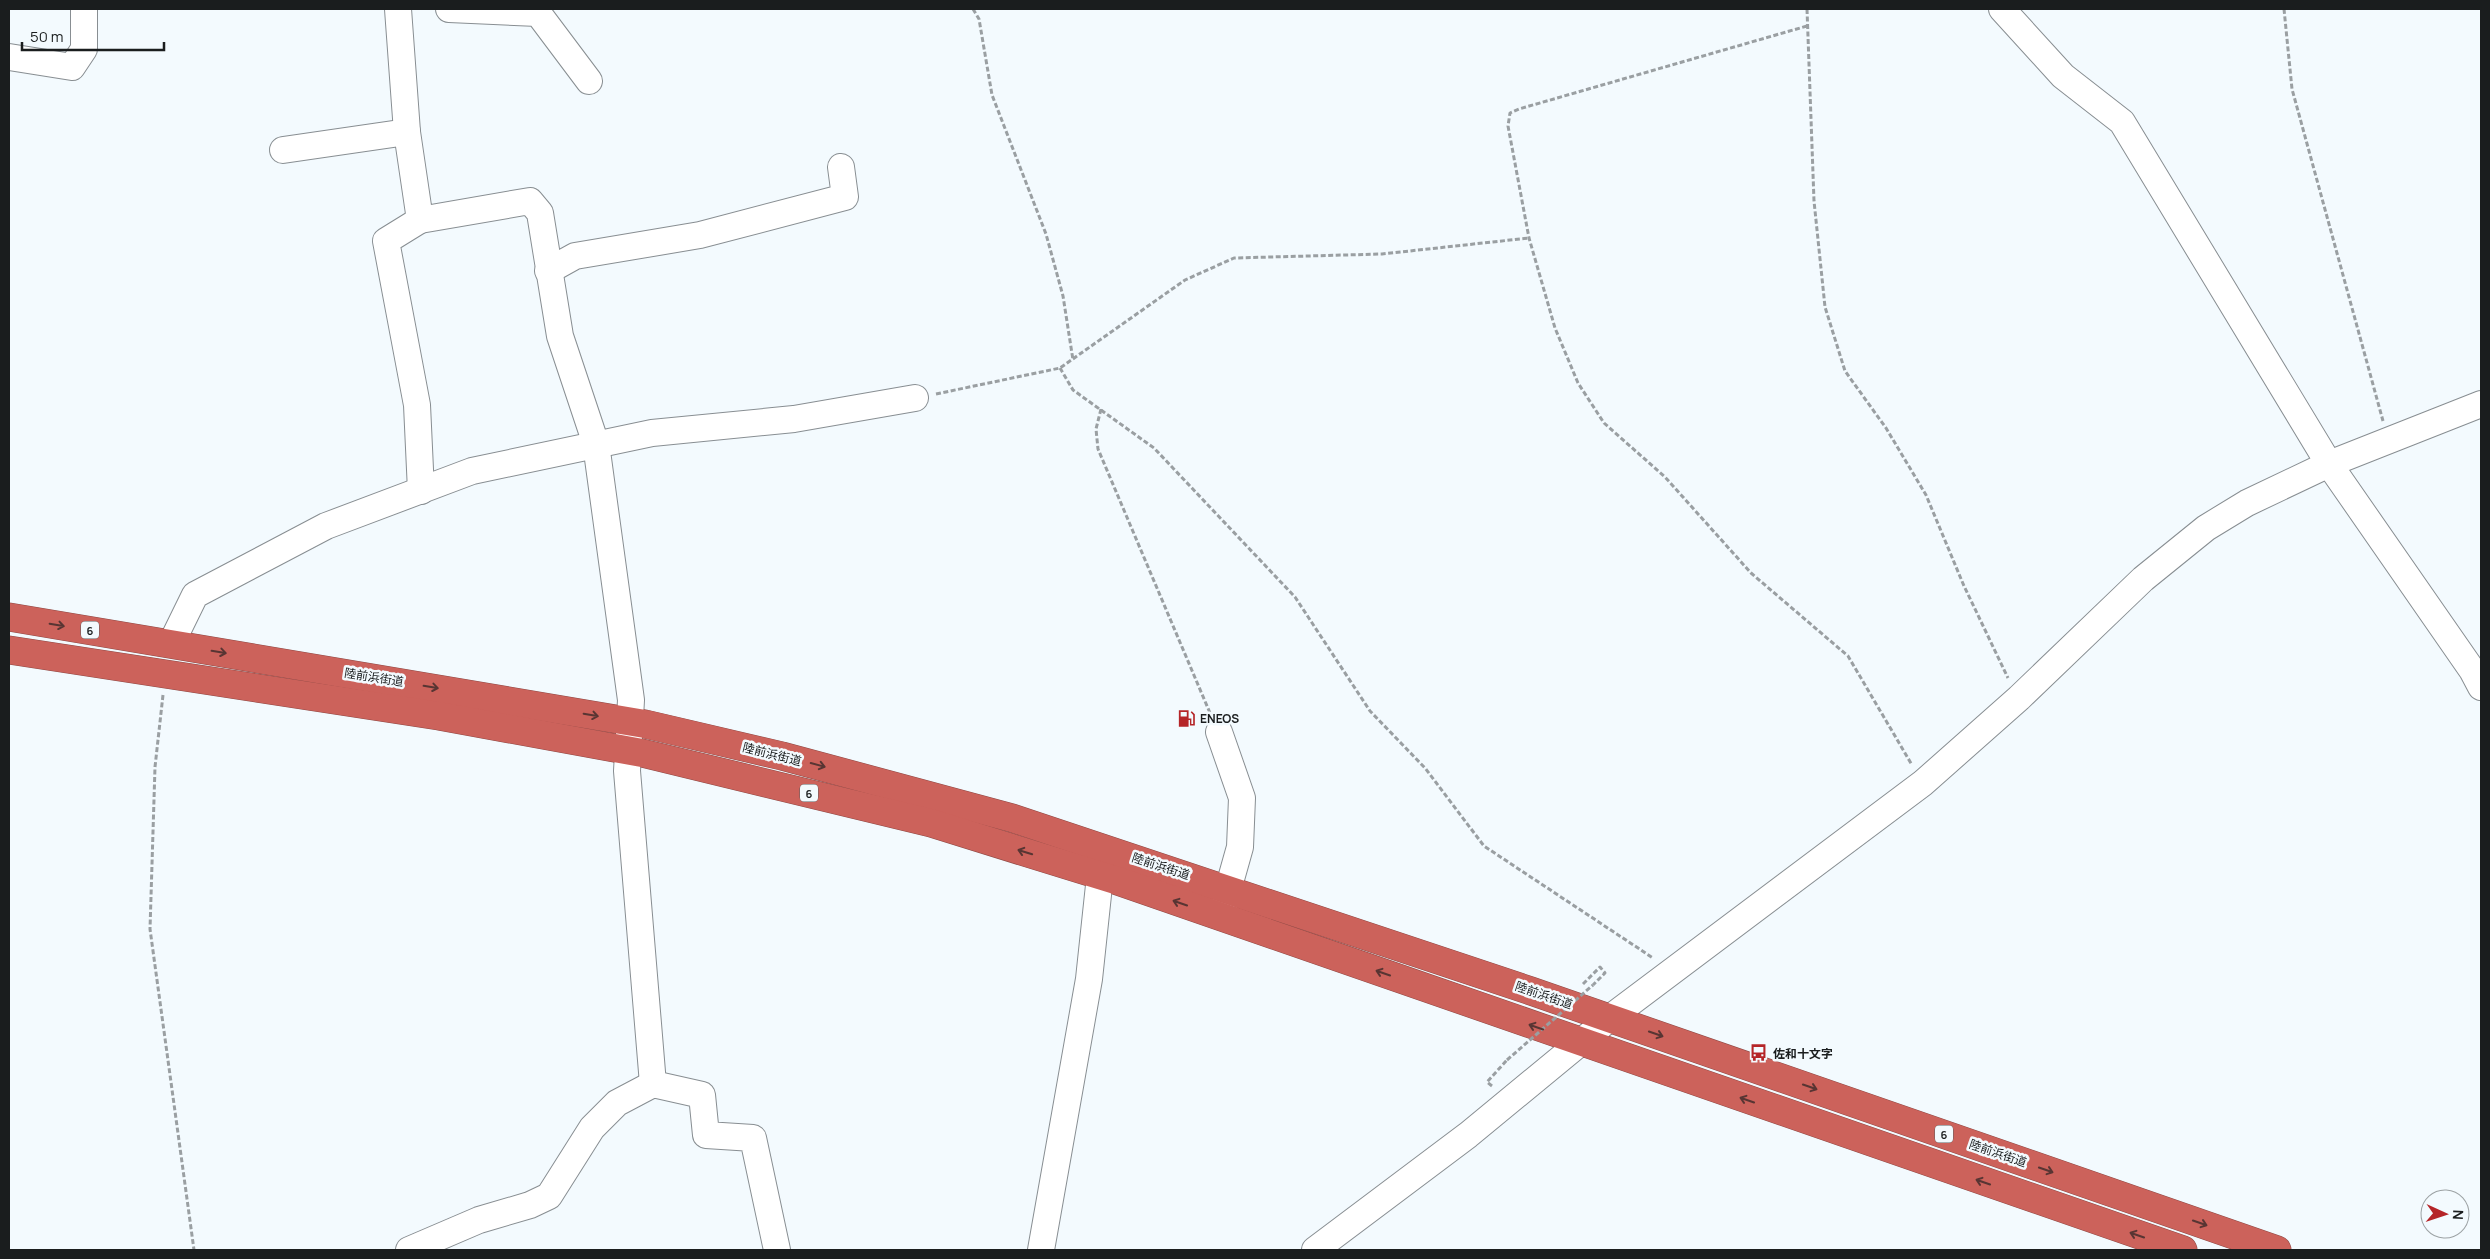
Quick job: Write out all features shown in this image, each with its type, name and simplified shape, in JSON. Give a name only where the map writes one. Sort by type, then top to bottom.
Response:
[{"type":"highway","name":"陸前浜街道","points":[[9,617],[630,722],[782,756],[1012,818],[1230,889],[1610,1018],[2276,1250]]},
{"type":"highway","name":"6","points":[[9,650],[439,716],[628,750],[931,823],[1100,876],[2183,1250]]},
{"type":"street","points":[[9,57],[72,68],[84,49],[84,9]]},
{"type":"street","points":[[398,9],[407,132],[420,220]]},
{"type":"street","points":[[449,9],[538,13],[589,80]]},
{"type":"street","points":[[2002,9],[2063,76],[2122,122],[2329,464],[2472,670],[2481,687]]},
{"type":"street","points":[[283,150],[407,132]]},
{"type":"street","points":[[548,271],[575,256],[700,235],[845,197],[841,166]]},
{"type":"street","points":[[421,491],[417,405],[386,241],[420,220],[530,201],[540,213],[560,336],[596,444],[631,700],[627,771],[653,1084]]},
{"type":"street","points":[[170,644],[195,595],[326,526],[472,471],[652,432],[794,419],[915,398]]},
{"type":"street","points":[[1315,1250],[1468,1135],[1610,1018],[1923,783],[2019,698],[2143,579],[2206,528],[2247,503],[2329,464],[2481,404]]},
{"type":"street","points":[[1218,732],[1242,798],[1240,847],[1230,889],[1220,917]]},
{"type":"street","points":[[1041,1250],[1089,979],[1100,876]]},
{"type":"street","points":[[409,1250],[479,1220],[530,1205],[549,1196],[592,1128],[617,1103],[653,1084],[702,1095],[706,1135],[753,1138],[777,1250]]},
{"type":"path","points":[[973,9],[979,19],[992,95],[1046,234],[1063,296],[1074,360]]},
{"type":"path","points":[[1807,9],[1812,90],[1814,201],[1825,307],[1846,371],[1886,428],[1926,495],[1964,586],[2019,698]]},
{"type":"path","points":[[2284,9],[2292,89],[2388,441]]},
{"type":"path","points":[[1807,26],[1519,108],[1510,114],[1508,126],[1528,238],[1555,328],[1578,383],[1604,423],[1665,477],[1751,573],[1848,656],[1923,783]]},
{"type":"path","points":[[915,398],[1060,368],[1074,360],[1185,280],[1234,258],[1382,254],[1528,238]]},
{"type":"path","points":[[1060,368],[1072,390],[1154,448],[1294,597],[1370,711],[1425,768],[1484,846],[1672,971]]},
{"type":"path","points":[[1101,410],[1096,429],[1098,449],[1218,732]]},
{"type":"path","points":[[166,675],[155,767],[150,929],[194,1250]]},
{"type":"path","points":[[1498,1082],[1493,1087],[1487,1082],[1507,1060],[1605,973],[1600,967],[1580,986]]},
{"type":"place","name":"ENEOS","points":[[1186,718]]},
{"type":"place","name":"佐和十文字","points":[[1759,1053]]}]
